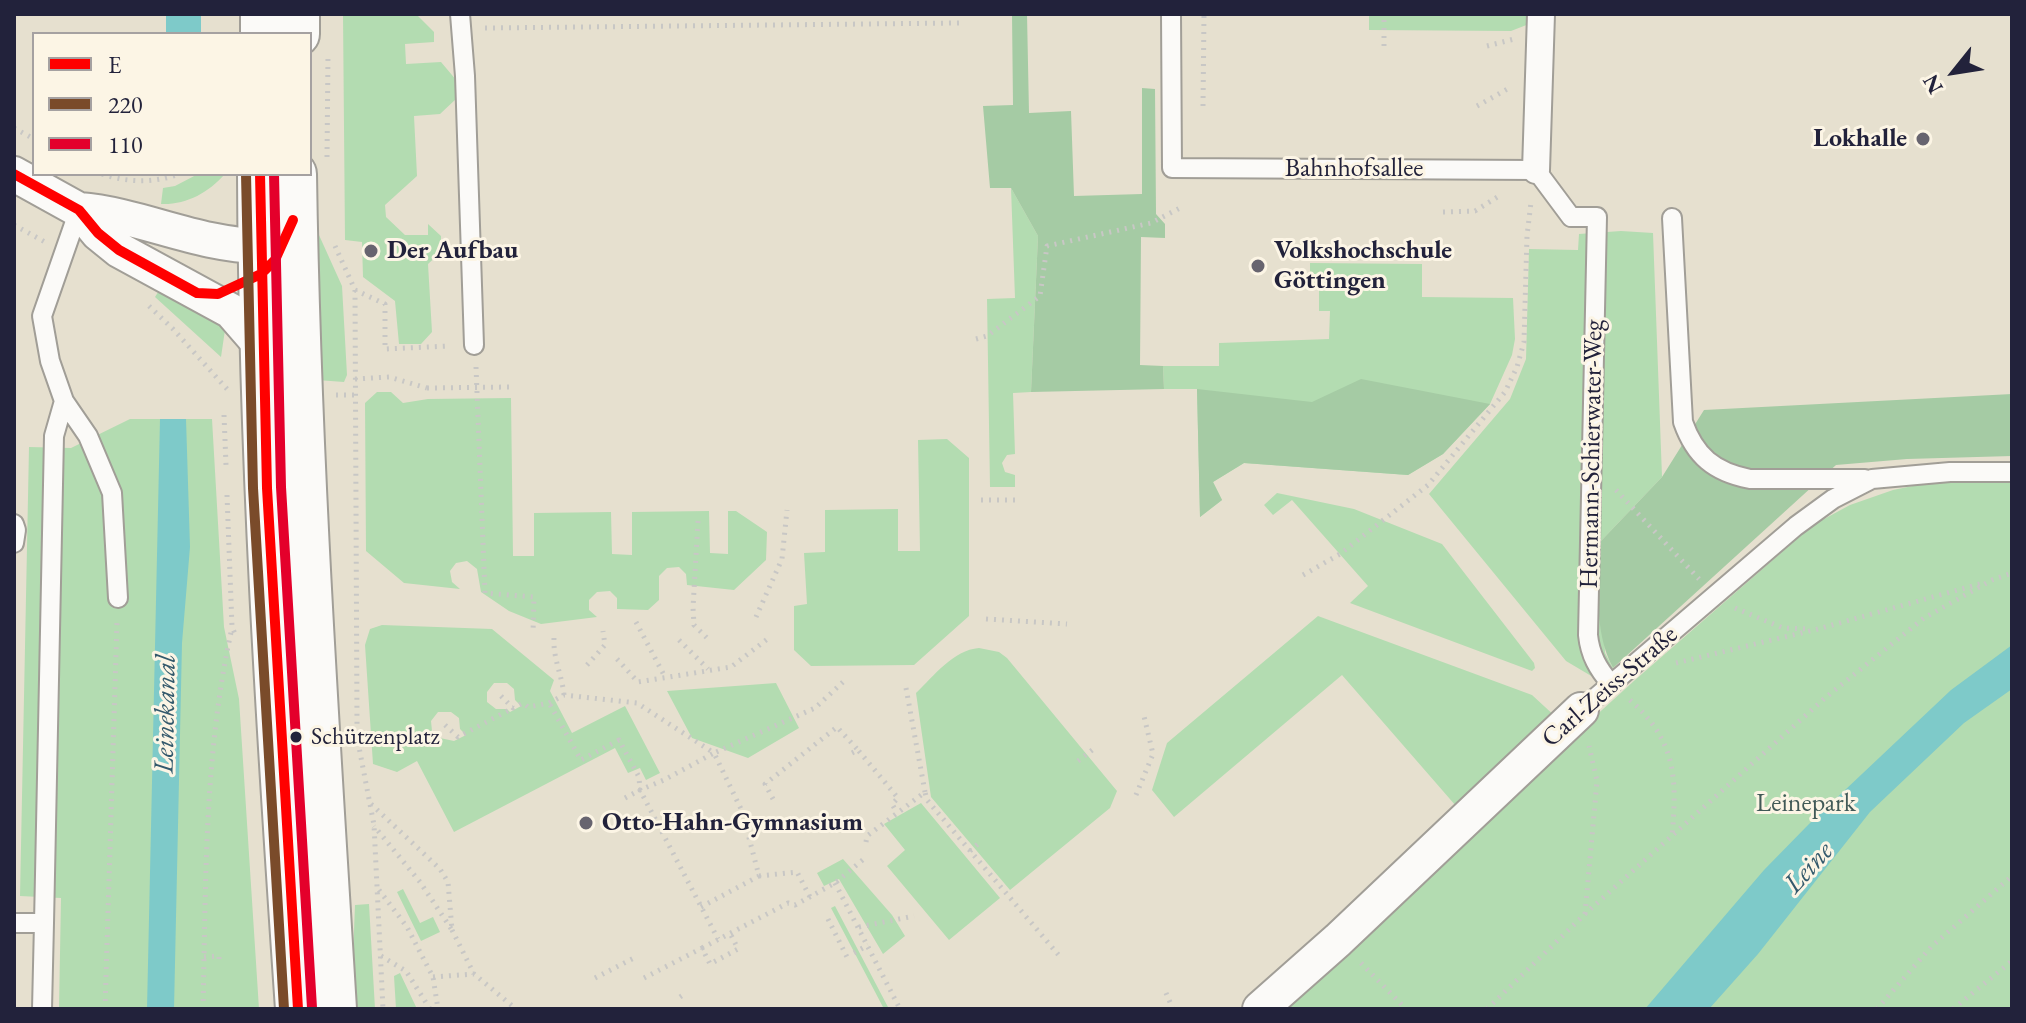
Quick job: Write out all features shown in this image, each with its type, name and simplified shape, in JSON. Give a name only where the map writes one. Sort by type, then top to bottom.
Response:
[{"type":"street","points":[[297,14],[308,32]]},
{"type":"street","points":[[1536,170],[1541,14]]},
{"type":"street","points":[[14,174],[79,210],[98,233],[119,250],[231,311],[264,349]]},
{"type":"street","points":[[260,176],[266,260],[264,395],[275,678],[298,1009]]},
{"type":"street","points":[[197,293],[218,294],[266,260],[306,185]]},
{"type":"street","points":[[306,185],[296,304],[309,602],[334,1009]]},
{"type":"street","points":[[79,210],[113,213],[192,238],[234,246],[266,260],[296,304]]},
{"type":"street","name":"Carl-Zeiss-Straße","points":[[1260,1009],[1338,940],[1581,710]]},
{"type":"lane","name":"Bahnhofsallee","points":[[1171,14],[1172,168],[1536,170]]},
{"type":"lane","points":[[461,21],[474,345]]},
{"type":"lane","name":"Hermann-Schierwater-Weg","points":[[1536,170],[1571,217],[1597,217],[1588,635],[1598,669],[1611,684]]},
{"type":"lane","points":[[79,210],[42,316],[50,361],[64,401],[88,436],[112,493],[118,598]]},
{"type":"lane","points":[[1672,218],[1683,422],[1689,439],[1700,455],[1714,468],[1731,476],[1750,479],[1872,479]]},
{"type":"lane","points":[[42,1009],[54,436],[64,401]]},
{"type":"lane","name":"Carl-Zeiss-Straße","points":[[1581,710],[1796,526],[1833,499],[1872,479],[1950,472],[2012,472]]},
{"type":"lane","points":[[14,524],[14,543]]},
{"type":"lane","points":[[14,923],[44,923]]},
{"type":"path","points":[[1203,106],[1204,14]]},
{"type":"path","points":[[1384,14],[1384,46]]},
{"type":"path","points":[[461,21],[960,23]]},
{"type":"path","points":[[14,128],[32,138]]},
{"type":"path","points":[[1303,575],[1340,554],[1428,485],[1505,392],[1524,342],[1527,236],[1536,170]]},
{"type":"path","points":[[108,176],[123,181],[150,181],[171,176]]},
{"type":"path","points":[[976,339],[987,336],[1040,296],[1047,246],[1151,223],[1180,208]]},
{"type":"path","points":[[1443,212],[1475,211]]},
{"type":"path","points":[[14,225],[64,253]]},
{"type":"path","points":[[332,240],[355,290],[357,740],[374,825],[383,1009]]},
{"type":"path","points":[[355,290],[385,304],[385,349],[474,345],[485,593],[534,597],[533,633]]},
{"type":"path","points":[[145,303],[227,388]]},
{"type":"path","points":[[355,379],[389,377],[427,388],[510,387]]},
{"type":"path","points":[[1592,449],[1620,495],[1715,595],[1754,618],[1783,628],[1818,629]]},
{"type":"path","points":[[981,500],[1016,500]]},
{"type":"path","points":[[756,617],[782,559],[787,510]]},
{"type":"path","points":[[698,521],[694,625],[710,641]]},
{"type":"path","points":[[1669,665],[1818,629],[2012,573]]},
{"type":"path","points":[[1487,1009],[1585,914],[1825,698],[1924,618],[1992,580]]},
{"type":"path","points":[[105,1009],[118,598]]},
{"type":"path","points":[[986,619],[1067,624]]},
{"type":"path","points":[[636,622],[665,677]]},
{"type":"path","points":[[203,1009],[209,798],[221,674],[232,627]]},
{"type":"path","points":[[587,665],[605,645],[603,631]]},
{"type":"path","points":[[617,659],[638,682],[731,667],[770,637]]},
{"type":"path","points":[[554,638],[553,656],[562,677],[564,695]]},
{"type":"path","points":[[679,640],[708,669]]},
{"type":"path","points":[[625,798],[714,753],[815,708],[843,682]]},
{"type":"path","points":[[1611,684],[1650,723],[1663,741],[1672,762],[1675,808],[1672,837]]},
{"type":"path","points":[[906,688],[927,800],[1062,959]]},
{"type":"path","points":[[445,725],[458,737],[523,703],[528,707],[549,703],[564,695],[637,703],[714,753],[742,811],[759,876]]},
{"type":"path","points":[[501,696],[513,708]]},
{"type":"path","points":[[549,703],[581,760],[619,740],[639,777],[640,790],[718,939]]},
{"type":"path","points":[[1581,710],[1597,781],[1585,914]]},
{"type":"path","points":[[1136,795],[1153,754],[1143,712]]},
{"type":"path","points":[[773,799],[765,784],[837,727],[898,798],[892,804],[896,812]]},
{"type":"path","points":[[1078,761],[1096,747]]},
{"type":"path","points":[[866,842],[867,836],[925,792]]},
{"type":"path","points":[[371,804],[440,869],[448,882],[452,930]]},
{"type":"path","points":[[374,825],[420,882],[452,930],[474,974],[516,1009]]},
{"type":"path","points":[[970,851],[979,843]]},
{"type":"path","points":[[644,978],[788,903],[795,905],[810,897],[835,883],[865,858]]},
{"type":"path","points":[[701,907],[759,876],[797,872],[810,897]]},
{"type":"path","points":[[1877,1009],[1931,947],[2012,876]]},
{"type":"path","points":[[835,883],[900,1009]]},
{"type":"path","points":[[378,889],[407,927],[433,977],[438,1009]]},
{"type":"path","points":[[859,927],[914,916]]},
{"type":"path","points":[[828,919],[847,957]]},
{"type":"path","points":[[702,948],[710,964],[738,949],[730,933]]},
{"type":"path","points":[[1338,940],[1406,1009]]},
{"type":"path","points":[[854,953],[868,945]]},
{"type":"path","points":[[204,957],[219,956],[219,960]]},
{"type":"path","points":[[380,956],[406,971],[430,1009]]},
{"type":"path","points":[[595,978],[634,957]]},
{"type":"path","points":[[1953,1009],[2012,961]]},
{"type":"path","points":[[433,977],[474,974]]},
{"type":"path","points":[[1166,993],[1173,1009]]},
{"type":"green space","points":[[343,14],[416,14],[434,32],[434,42],[405,44],[406,64],[441,62],[457,81],[456,99],[440,114],[414,116],[417,176],[385,205],[386,217],[405,235],[428,235],[428,224],[441,236],[441,252],[428,264],[432,332],[421,344],[399,344],[395,301],[363,277],[362,242],[345,240]]},
{"type":"green space","points":[[1012,14],[1027,14],[1029,113],[1071,111],[1074,196],[1142,194],[1142,88],[1155,89],[1156,214],[1165,224],[1165,238],[1141,237],[1140,365],[1163,366],[1164,389],[1031,392],[1038,236],[1011,188],[990,188],[983,106],[1013,105]]},
{"type":"green space","points":[[1369,14],[1530,14],[1529,24],[1511,31],[1369,30]]},
{"type":"green space","points":[[194,176],[223,176],[196,196],[161,204],[163,188],[175,186]]},
{"type":"green space","points":[[1011,188],[1038,236],[1031,392],[1013,393],[1015,454],[1007,455],[1002,463],[1005,472],[1015,475],[1015,487],[990,487],[987,299],[1015,298]]},
{"type":"green space","points":[[314,224],[342,286],[347,375],[344,382],[317,380]]},
{"type":"green space","points":[[1621,231],[1653,233],[1662,477],[1600,542],[1605,653],[1613,668],[1598,680],[1566,661],[1429,494],[1510,399],[1526,359],[1529,249],[1578,250],[1579,234]]},
{"type":"green space","points":[[1310,263],[1422,264],[1422,297],[1513,298],[1515,339],[1512,355],[1490,404],[1443,454],[1408,475],[1244,463],[1213,482],[1222,500],[1200,517],[1197,389],[1164,389],[1163,366],[1219,366],[1219,343],[1329,339],[1330,311],[1319,311],[1319,283],[1310,283]]},
{"type":"green space","points":[[160,289],[225,330],[221,357],[155,297]]},
{"type":"green space","points":[[1361,379],[1490,404],[1443,454],[1408,475],[1244,463],[1213,482],[1222,500],[1200,517],[1197,389],[1312,402]]},
{"type":"green space","points":[[377,392],[391,392],[403,403],[428,399],[511,398],[513,556],[534,556],[534,513],[611,512],[612,554],[632,555],[632,512],[709,511],[710,553],[728,554],[728,511],[736,511],[767,532],[766,560],[734,590],[687,585],[686,574],[679,567],[667,568],[659,576],[659,600],[648,610],[617,609],[617,598],[610,591],[597,592],[589,600],[589,610],[597,617],[541,624],[509,611],[481,592],[477,569],[467,561],[456,563],[450,571],[452,582],[460,589],[404,583],[366,551],[365,403]]},
{"type":"green space","points":[[2012,394],[2012,456],[1836,465],[1613,668],[1600,623],[1600,542],[1662,477],[1704,410]]},
{"type":"green space","points":[[130,419],[212,419],[224,627],[239,699],[259,1009],[59,1009],[61,898],[20,896],[29,447],[71,448]]},
{"type":"green space","points":[[947,439],[969,458],[969,616],[914,665],[811,666],[794,650],[794,606],[807,604],[804,553],[825,552],[825,510],[898,509],[898,551],[920,551],[918,440]]},
{"type":"green space","name":"Leinepark","points":[[2012,479],[2012,1009],[1273,1009],[1635,680],[1813,525],[1850,505],[1893,490],[1942,480]]},
{"type":"green space","points":[[1277,493],[1354,509],[1442,544],[1535,668],[1532,671],[1350,603],[1368,586],[1292,500],[1273,515],[1264,505]]},
{"type":"green space","points":[[1318,616],[1532,695],[1557,718],[1456,806],[1342,675],[1174,817],[1152,790],[1167,743]]},
{"type":"green space","points":[[382,625],[492,629],[554,680],[550,691],[572,733],[625,706],[660,773],[646,780],[640,768],[628,773],[615,748],[454,832],[417,761],[397,772],[373,764],[365,645],[370,629]],"holes":[[[494,683],[507,683],[514,689],[515,700],[521,706],[510,712],[496,709],[487,702],[487,692]],[[438,712],[451,712],[459,718],[460,729],[466,735],[454,741],[440,738],[432,731],[431,721]]]},
{"type":"green space","points":[[979,648],[999,652],[1007,658],[1117,791],[1110,808],[1010,890],[931,797],[916,693],[952,659]]},
{"type":"green space","points":[[776,683],[799,728],[748,758],[692,738],[667,691]]},
{"type":"green space","points":[[921,803],[1000,898],[949,940],[887,866],[905,850],[884,824]]},
{"type":"green space","points":[[843,859],[892,915],[905,936],[883,954],[839,879],[824,886],[817,873]]},
{"type":"green space","points":[[403,889],[420,923],[433,917],[440,932],[421,941],[397,892]]},
{"type":"green space","points":[[369,904],[375,1009],[351,1009],[355,905]]},
{"type":"green space","points":[[835,906],[889,1009],[884,1009],[831,908]]},
{"type":"green space","points":[[400,973],[417,1009],[396,1009],[394,976]]},
{"type":"water","points":[[166,14],[201,14],[201,32],[166,32]]},
{"type":"water","name":"Leinekanal","points":[[160,419],[186,419],[190,547],[182,643],[174,1009],[147,1009]]},
{"type":"water","name":"Leine","points":[[2012,645],[2012,689],[1964,723],[1870,812],[1758,954],[1709,1009],[1645,1009],[1764,870],[1809,824],[1951,690]]},
{"type":"transit line","name":"E","points":[[14,174],[79,210],[98,233],[119,250],[197,293],[218,294],[261,274],[275,260],[293,220]]},
{"type":"transit line","name":"220","points":[[246,176],[253,488],[284,1009]]},
{"type":"transit line","name":"E","points":[[260,176],[267,488],[298,1009]]},
{"type":"transit line","name":"110","points":[[274,176],[281,487],[312,1008]]},
{"type":"place","name":"Lokhalle","points":[[1923,139]]},
{"type":"place","name":"Der Aufbau","points":[[371,251]]},
{"type":"place","name":"Volkshochschule Göttingen","points":[[1258,266]]},
{"type":"place","name":"Schützenplatz","points":[[296,737]]},
{"type":"place","name":"Otto-Hahn-Gymnasium","points":[[586,823]]}]
